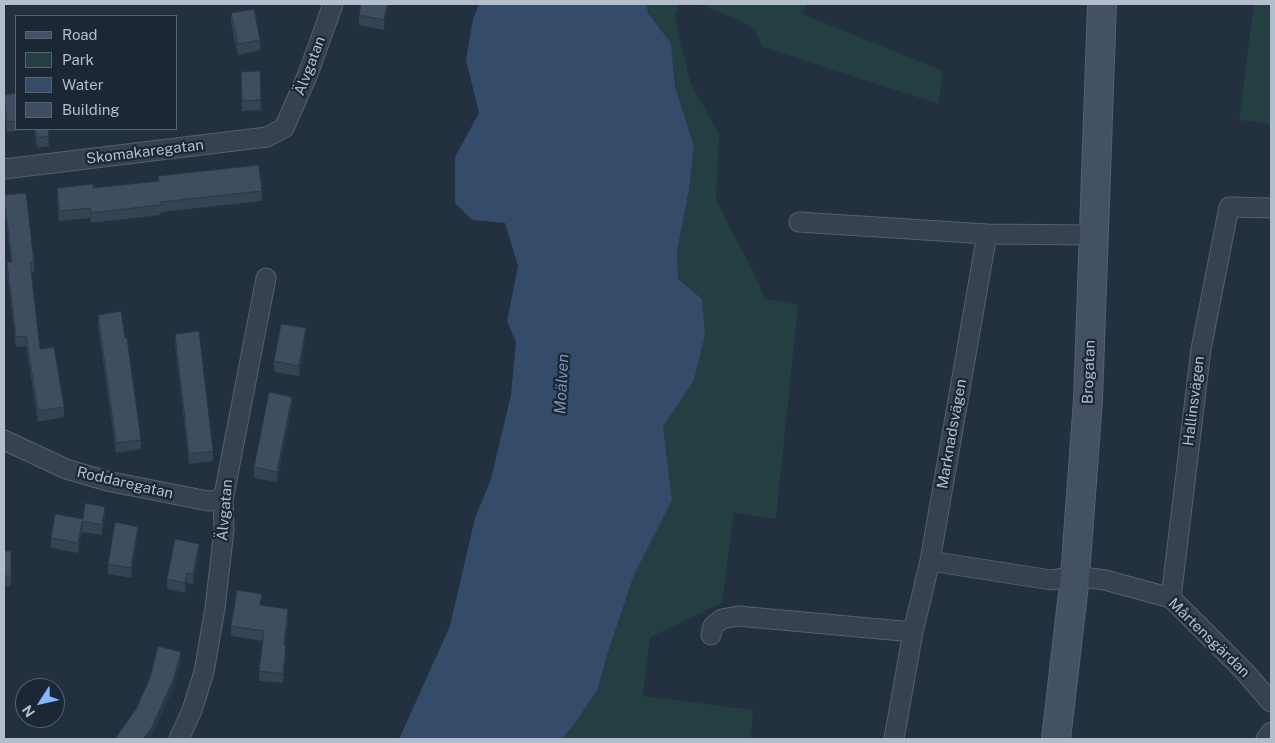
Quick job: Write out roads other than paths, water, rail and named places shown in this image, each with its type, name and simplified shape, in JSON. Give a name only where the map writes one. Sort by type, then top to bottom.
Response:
[{"type":"main road","name":"Brogatan","points":[[1056,739],[1075,576],[1088,400],[1102,4]]},
{"type":"street","name":"Älvgatan","points":[[284,128],[308,74],[333,4]]},
{"type":"street","name":"Skomakaregatan","points":[[4,169],[267,137],[284,128]]},
{"type":"street","name":"Hallinsvägen","points":[[1170,598],[1201,350],[1229,207],[1271,208]]},
{"type":"street","points":[[799,222],[987,234],[1093,234]]},
{"type":"street","name":"Marknadsvägen","points":[[894,739],[913,632],[930,561],[987,234]]},
{"type":"street","name":"Älvgatan","points":[[179,739],[192,710],[204,672],[216,598],[224,530],[224,500],[266,278]]},
{"type":"street","name":"Roddaregatan","points":[[4,440],[66,469],[107,482],[208,501],[224,500]]},
{"type":"street","name":"Mårtensgärdan","points":[[930,561],[1051,580],[1075,576],[1105,580],[1170,598],[1244,671],[1271,702]]},
{"type":"street","points":[[711,635],[713,626],[722,619],[738,616],[913,632]]},
{"type":"street","points":[[1266,739],[1271,732]]},
{"type":"water","name":"Moälven","points":[[479,4],[647,4],[648,13],[671,43],[675,86],[694,146],[689,190],[677,251],[678,279],[702,299],[705,335],[694,380],[663,427],[672,500],[634,575],[606,658],[598,689],[562,739],[399,739],[450,626],[475,518],[491,479],[511,395],[516,342],[507,321],[518,266],[505,223],[472,220],[455,203],[455,157],[479,113],[466,60],[473,19]]}]
